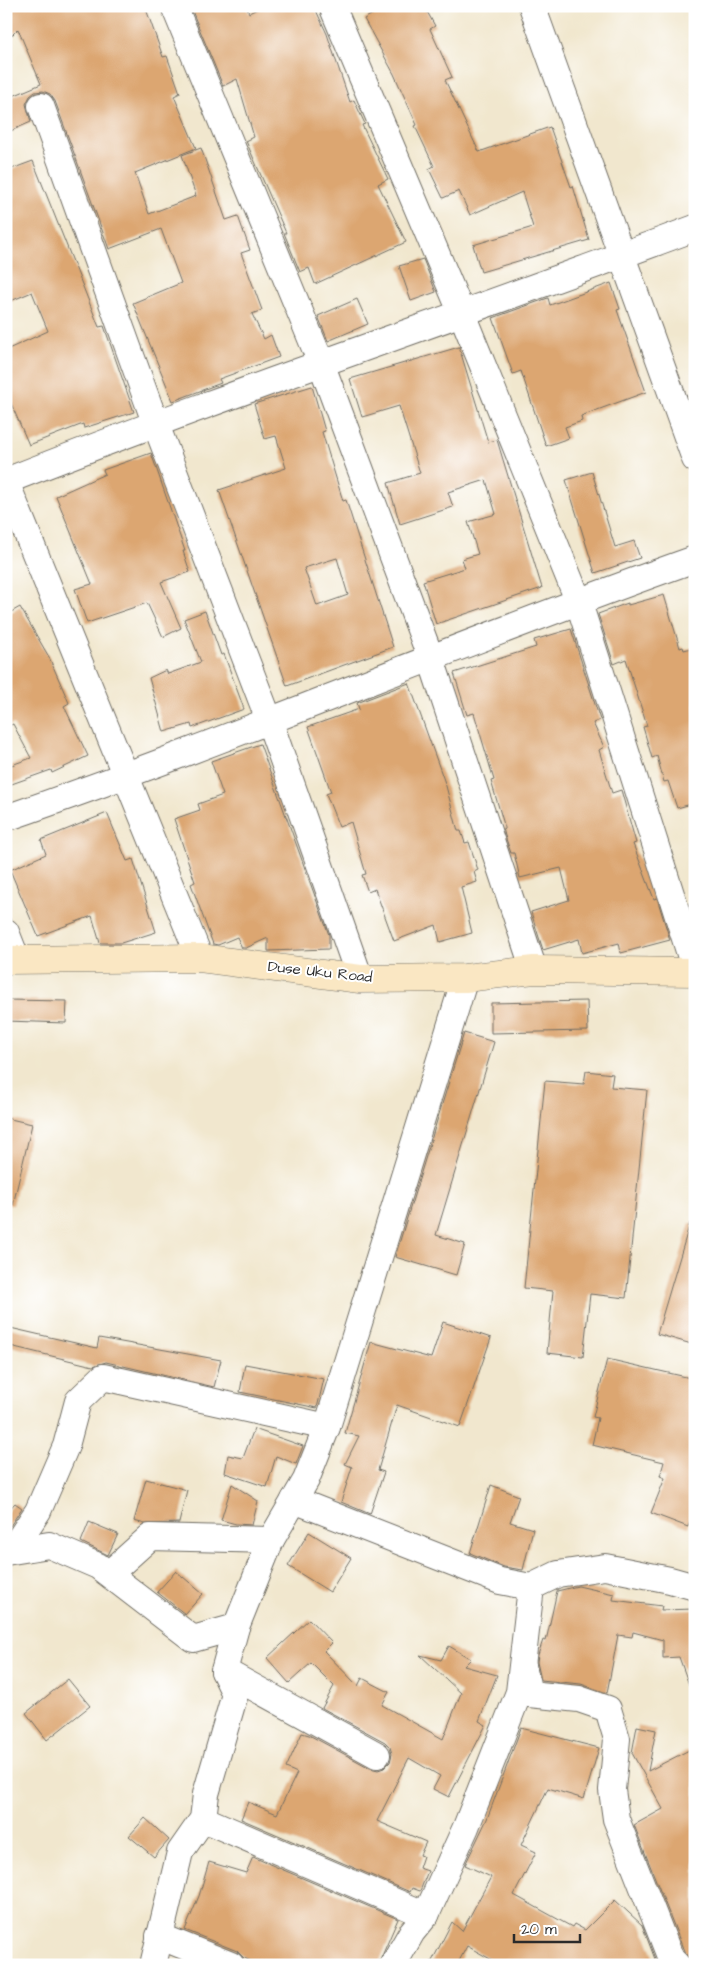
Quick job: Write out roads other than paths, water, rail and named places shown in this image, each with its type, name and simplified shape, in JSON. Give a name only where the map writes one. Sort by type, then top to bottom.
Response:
[{"type":"street","points":[[174,6],[321,363],[431,658],[534,970]]},
{"type":"street","points":[[332,6],[462,314],[578,600],[695,971]]},
{"type":"street","points":[[532,6],[695,459]]},
{"type":"street","points":[[41,106],[155,422],[269,720],[360,979]]},
{"type":"street","points":[[200,958],[6,482],[155,422],[462,314],[695,228]]},
{"type":"street","points":[[6,818],[125,777],[578,600],[695,559]]},
{"type":"street","points":[[6,932],[12,960]]},
{"type":"street","name":"Duse Uku Road","points":[[12,960],[200,958],[360,979],[465,978],[534,970],[695,971]]},
{"type":"street","points":[[153,1965],[180,1852],[203,1819],[206,1794],[235,1694],[224,1671],[236,1627],[271,1540],[306,1480],[328,1427],[465,978]]},
{"type":"street","points":[[9,1551],[38,1511],[66,1446],[78,1401],[103,1376],[328,1427]]},
{"type":"street","points":[[294,1500],[500,1581],[531,1586],[558,1574],[605,1567],[695,1587]]},
{"type":"street","points":[[110,1573],[150,1537],[271,1540]]},
{"type":"street","points":[[9,1551],[49,1545],[110,1573],[193,1639],[236,1627]]},
{"type":"street","points":[[393,1965],[412,1932],[426,1915],[466,1827],[520,1692],[531,1586]]},
{"type":"street","points":[[522,1663],[529,1694],[579,1699],[608,1709],[617,1739],[612,1790],[616,1819],[670,1963]]},
{"type":"street","points":[[224,1671],[376,1755]]},
{"type":"street","points":[[203,1819],[426,1915]]},
{"type":"street","points":[[159,1936],[232,1965]]}]
